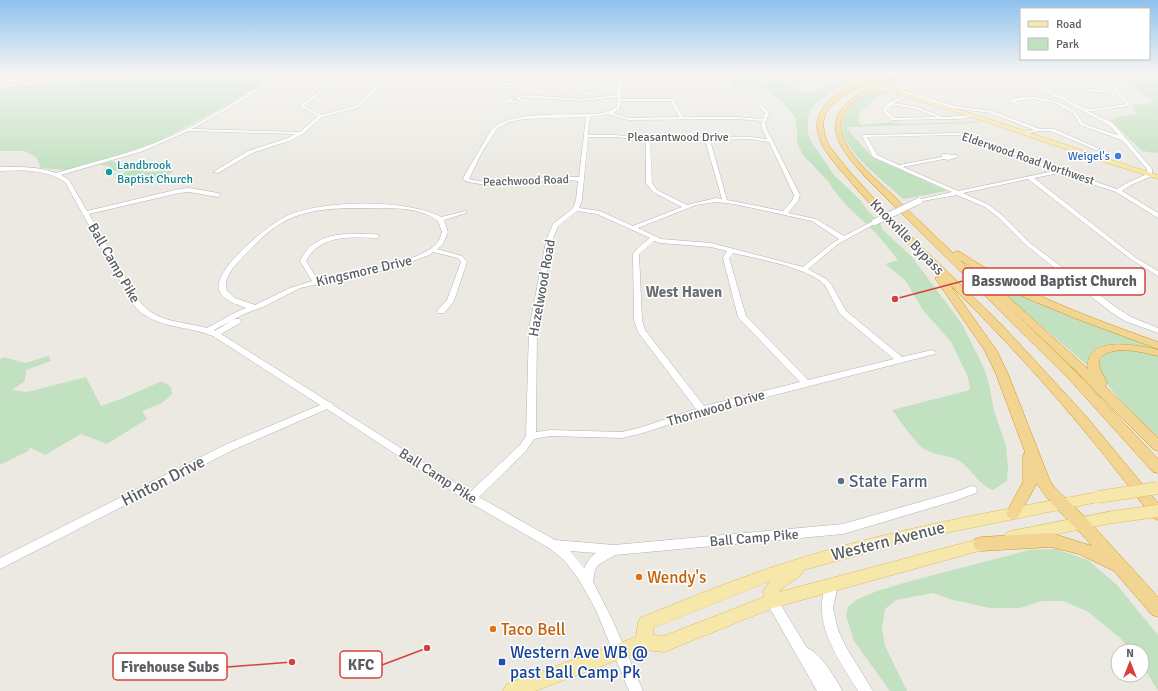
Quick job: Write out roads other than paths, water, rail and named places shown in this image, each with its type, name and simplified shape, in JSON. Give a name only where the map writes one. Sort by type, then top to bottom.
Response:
[{"type":"highway","name":"Knoxville Bypass","points":[[827,106],[824,109],[820,120],[821,133],[827,148],[850,177],[915,246],[1048,380],[1118,461],[1158,514]]},
{"type":"highway","name":"Knoxville Bypass","points":[[845,106],[842,110],[838,121],[839,134],[845,148],[869,176],[1073,376],[1158,468]]},
{"type":"highway","points":[[917,222],[972,265],[1027,294],[1158,346]]},
{"type":"highway","points":[[915,246],[943,282],[991,351],[1002,374],[1044,483],[1049,491],[1082,523],[1158,609]]},
{"type":"highway","points":[[952,250],[1036,325],[1158,446]]},
{"type":"highway","points":[[1158,352],[1129,347],[1111,348],[1100,351],[1095,355],[1093,364],[1094,372],[1101,382],[1158,446]]},
{"type":"highway","points":[[1013,513],[1030,482],[1031,467],[1028,443]]},
{"type":"highway","points":[[981,544],[1051,540],[1072,544],[1103,557],[1130,576]]},
{"type":"main road","points":[[941,106],[1158,177]]},
{"type":"main road","name":"Western Avenue","points":[[644,642],[646,623],[728,590],[806,562],[937,528],[1098,497],[1158,488]]},
{"type":"main road","name":"Western Avenue","points":[[512,691],[644,642],[664,644],[772,601],[832,584],[981,544],[1082,523],[1158,511]]},
{"type":"main road","points":[[772,601],[770,591],[779,581],[794,573],[806,562]]},
{"type":"street","points":[[0,169],[33,170],[58,174],[140,151],[186,130],[229,106]]},
{"type":"street","points":[[301,106],[321,116]]},
{"type":"street","points":[[216,172],[250,152],[290,139],[321,116],[357,106]]},
{"type":"street","points":[[619,106],[618,109],[609,113],[588,115],[576,210],[598,212],[660,241],[710,245],[804,269],[824,280],[843,312],[898,359]]},
{"type":"street","points":[[675,106],[682,118]]},
{"type":"street","points":[[761,106],[767,113],[763,126],[797,195],[796,201],[786,213]]},
{"type":"street","points":[[887,106],[884,110],[893,119],[974,116]]},
{"type":"street","points":[[905,106],[922,110],[944,118]]},
{"type":"street","points":[[951,106],[991,112],[1033,126],[1039,130]]},
{"type":"street","points":[[1064,106],[1074,112],[1082,124],[1125,140]]},
{"type":"street","points":[[1077,106],[1111,124],[1149,169],[1150,175],[1129,184],[1118,191]]},
{"type":"street","points":[[1088,112],[1120,106]]},
{"type":"street","points":[[1082,109],[1094,110]]},
{"type":"street","points":[[609,113],[628,119],[737,118],[764,120]]},
{"type":"street","name":"Peachwood Road","points":[[581,179],[548,178],[508,183],[476,182],[467,180],[467,175],[492,130],[500,125],[524,117],[588,115]]},
{"type":"street","points":[[186,130],[301,132]]},
{"type":"street","points":[[1024,133],[1039,130],[1052,130],[1098,149]]},
{"type":"street","name":"Elderwood Road Northwest","points":[[900,166],[876,156],[864,136],[958,134],[971,136],[1060,171],[1118,191],[1158,216]]},
{"type":"street","name":"Pleasantwood Drive","points":[[586,136],[615,136],[648,139],[750,138],[770,141]]},
{"type":"street","points":[[707,138],[725,201]]},
{"type":"street","points":[[648,139],[649,183],[655,191],[686,207]]},
{"type":"street","points":[[900,166],[944,158]]},
{"type":"street","points":[[900,166],[980,202],[993,211],[1029,245],[1118,313],[1142,326],[1158,331]]},
{"type":"street","points":[[804,269],[844,238],[919,201],[1060,171]]},
{"type":"street","name":"Ball Camp Pike","points":[[58,174],[69,184],[140,308],[149,315],[212,332],[329,405],[471,498],[553,545],[614,550],[827,532],[843,529],[950,498],[972,490]]},
{"type":"street","points":[[1029,177],[1134,259],[1158,274]]},
{"type":"street","points":[[86,213],[179,191],[189,190],[218,195]]},
{"type":"street","points":[[633,228],[701,202],[725,201],[786,213],[819,223],[844,238]]},
{"type":"street","points":[[255,308],[234,300],[225,294],[222,280],[230,268],[262,236],[285,219],[315,210],[343,207],[402,208],[424,212],[440,219],[464,212]]},
{"type":"street","name":"Hazelwood Road","points":[[531,436],[533,329],[549,241],[555,226],[576,210]]},
{"type":"street","points":[[440,219],[445,230],[445,234],[434,250],[460,257],[464,262],[450,301],[441,311]]},
{"type":"street","points":[[316,281],[302,261],[311,248],[325,240],[340,236],[378,236]]},
{"type":"street","points":[[654,238],[636,254],[638,320],[641,330],[702,410]]},
{"type":"street","name":"Kingsmore Drive","points":[[212,332],[253,312],[255,308],[298,287],[316,281],[409,262],[434,250]]},
{"type":"street","points":[[731,250],[726,258],[742,317],[806,383]]},
{"type":"street","name":"Thornwood Drive","points":[[531,436],[550,433],[622,435],[640,431],[702,410],[898,359],[932,352]]},
{"type":"street","name":"Hinton Drive","points":[[0,564],[230,447],[329,405]]},
{"type":"street","points":[[471,498],[523,448],[531,436]]},
{"type":"street","points":[[553,545],[571,560],[587,583],[601,609],[618,652],[636,691]]},
{"type":"street","points":[[587,583],[588,572],[591,564],[597,558],[614,550]]},
{"type":"street","points":[[832,584],[827,607],[829,621],[835,637],[866,691]]},
{"type":"street","points":[[772,601],[825,691]]},
{"type":"street","points":[[797,643],[819,667],[835,691]]},
{"type":"place","name":"Weigel's","points":[[1118,156]]},
{"type":"place","name":"Landbrook Baptist Church","points":[[109,172]]},
{"type":"place","name":"Basswood Baptist Church","points":[[895,299]]},
{"type":"place","name":"State Farm","points":[[841,481]]},
{"type":"place","name":"Wendy's","points":[[639,577]]},
{"type":"place","name":"Taco Bell","points":[[493,629]]},
{"type":"place","name":"KFC","points":[[427,648]]},
{"type":"place","name":"Firehouse Subs","points":[[292,662]]},
{"type":"place","name":"Western Ave WB @ past Ball Camp Pk","points":[[502,662]]},
{"type":"district","name":"West Haven","points":[[684,292]]}]
